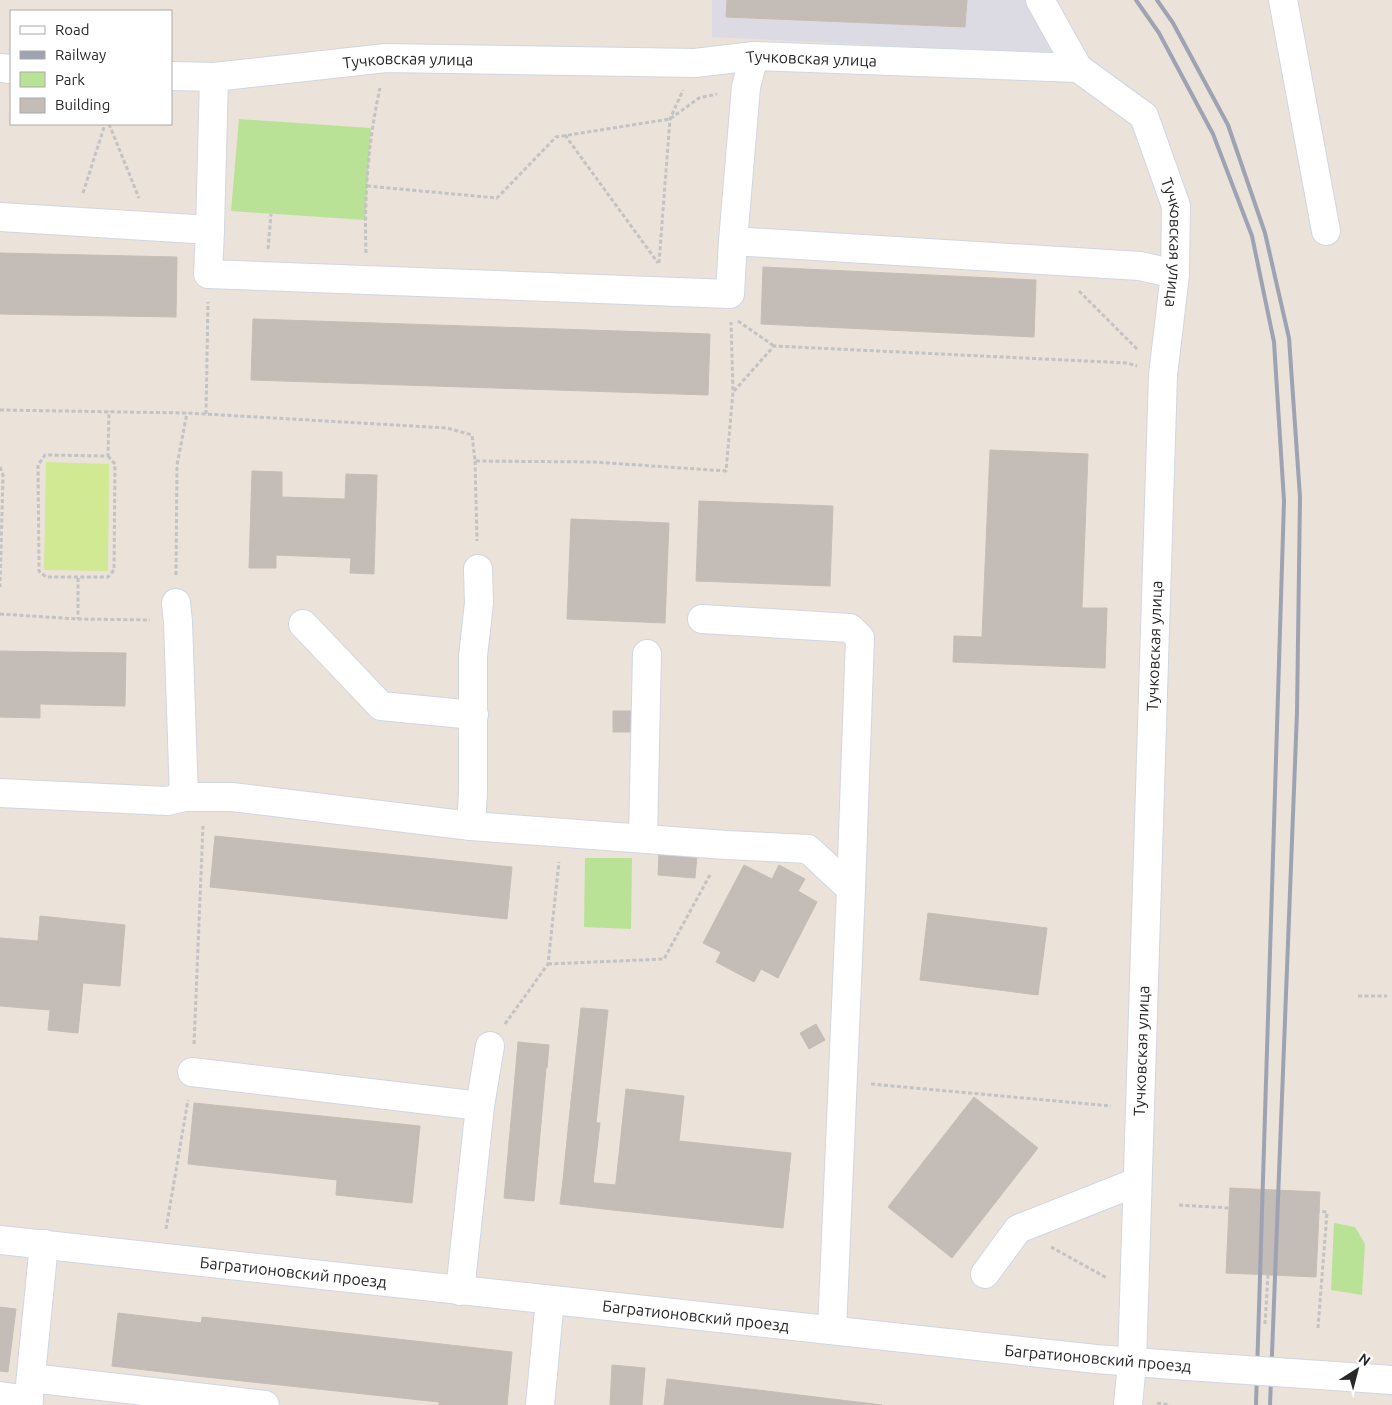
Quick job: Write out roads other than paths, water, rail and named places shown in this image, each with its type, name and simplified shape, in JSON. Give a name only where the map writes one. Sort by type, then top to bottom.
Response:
[{"type":"street","points":[[1040,0],[1078,68]]},
{"type":"street","points":[[1283,0],[1326,231]]},
{"type":"street","points":[[214,77],[208,274],[730,294],[746,87],[754,56]]},
{"type":"street","name":"Тучковская улица","points":[[172,76],[214,77],[386,58],[695,63],[754,56],[1078,68],[1144,116],[1176,206],[1175,274],[1163,375],[1132,1363],[1128,1405]]},
{"type":"street","points":[[0,217],[210,230]]},
{"type":"street","points":[[733,241],[1140,266],[1175,274]]},
{"type":"street","points":[[471,826],[474,715],[473,656],[479,603],[478,569]]},
{"type":"street","points":[[177,613],[194,797]]},
{"type":"street","points":[[702,619],[850,628],[860,638],[852,889],[832,1330]]},
{"type":"street","points":[[303,624],[381,706],[474,715]]},
{"type":"street","points":[[643,838],[647,654]]},
{"type":"street","points":[[0,793],[167,801],[194,797],[232,797],[471,826],[726,845],[808,848],[852,889]]},
{"type":"street","points":[[460,1290],[480,1106],[490,1046]]},
{"type":"street","points":[[192,1072],[480,1106]]},
{"type":"street","points":[[985,1274],[1018,1229],[1137,1182]]},
{"type":"street","name":"Багратионовский проезд","points":[[0,1240],[1132,1363],[1392,1380]]},
{"type":"street","points":[[29,1394],[44,1244]]},
{"type":"street","points":[[540,1405],[550,1300]]},
{"type":"street","points":[[0,1396],[29,1394],[265,1405]]},
{"type":"railway","points":[[1136,0],[1159,33],[1213,134],[1252,236],[1274,342],[1284,501],[1256,1405]]},
{"type":"railway","points":[[1157,0],[1173,23],[1228,125],[1265,233],[1289,338],[1300,497],[1297,712],[1270,1405]]}]
